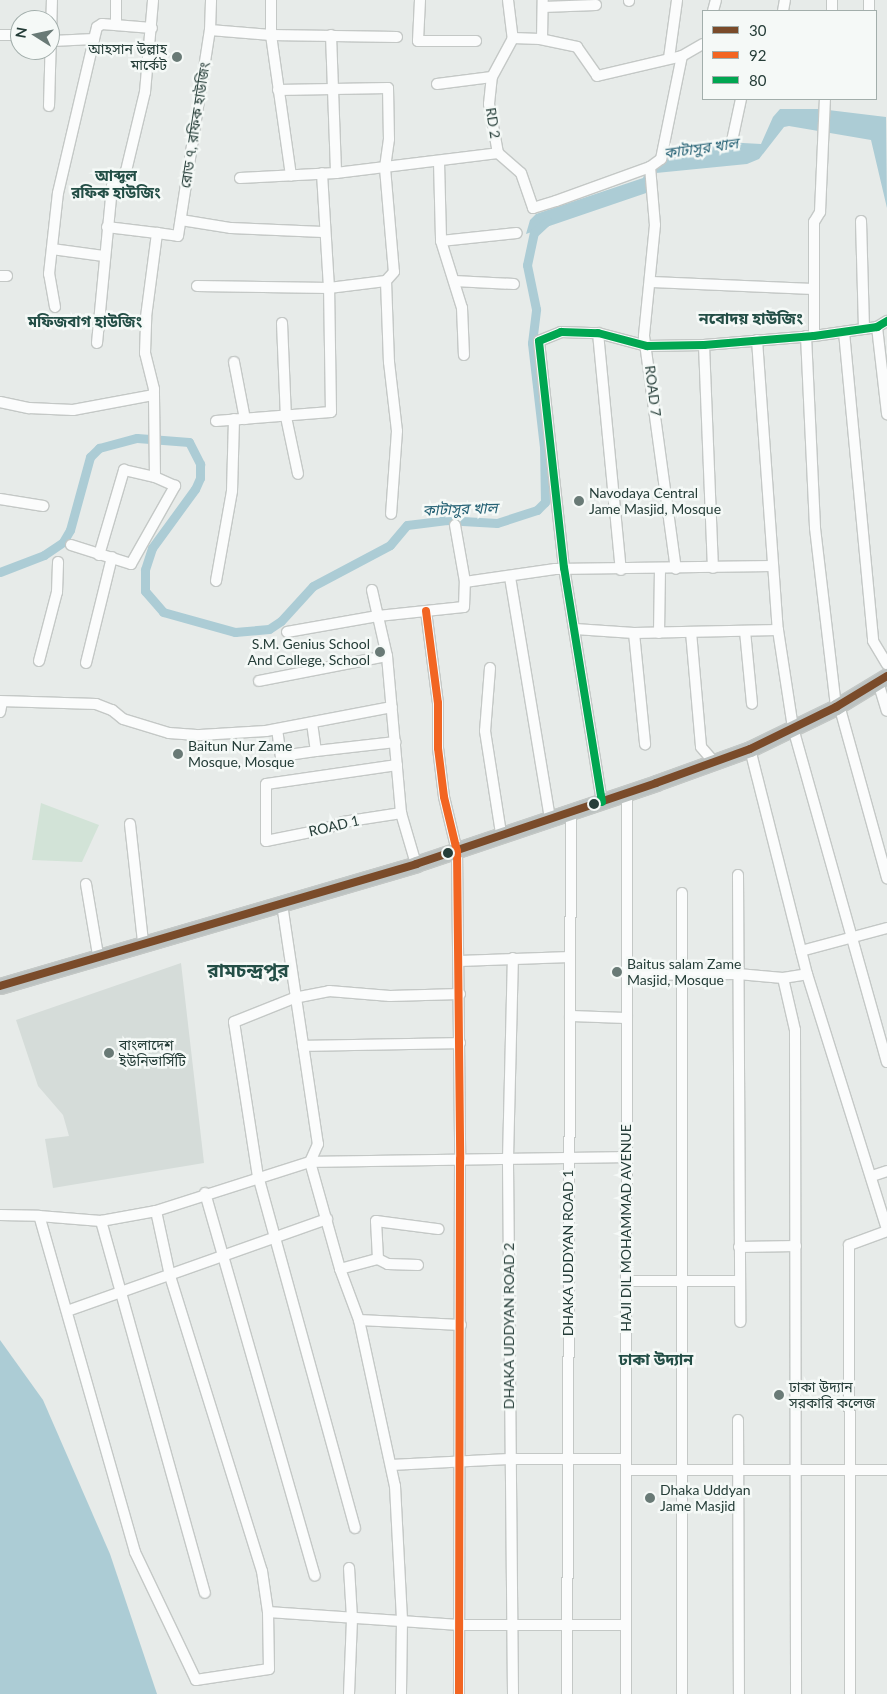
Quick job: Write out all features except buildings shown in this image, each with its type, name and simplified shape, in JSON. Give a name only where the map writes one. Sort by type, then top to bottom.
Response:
[{"type":"highway","points":[[0,986],[98,955],[282,904],[416,864],[715,763],[750,749],[838,706],[883,679]]},
{"type":"street","points":[[116,0],[116,25]]},
{"type":"street","points":[[97,343],[112,186],[126,171],[144,92],[152,28],[153,0]]},
{"type":"street","name":"রোড ৭, রফিক হাউজিং","points":[[181,220],[210,30],[211,0]]},
{"type":"street","points":[[271,0],[270,35],[291,176]]},
{"type":"street","points":[[420,0],[418,41],[476,41]]},
{"type":"street","points":[[508,0],[513,38],[542,39],[576,47],[597,76],[682,56],[702,45]]},
{"type":"street","points":[[669,58],[677,0]]},
{"type":"street","points":[[542,39],[543,4],[596,5]]},
{"type":"street","points":[[55,308],[49,274],[58,193],[99,24],[152,28]]},
{"type":"street","points":[[210,30],[270,35],[397,37]]},
{"type":"street","points":[[331,35],[336,173]]},
{"type":"street","points":[[60,37],[94,39]]},
{"type":"street","name":"RD 2","points":[[498,153],[488,104],[492,77],[513,38]]},
{"type":"street","points":[[240,178],[336,173],[439,162],[498,153],[521,174],[532,208],[650,167],[660,159],[682,56]]},
{"type":"street","points":[[49,106],[50,60]]},
{"type":"street","points":[[438,84],[492,77]]},
{"type":"street","points":[[198,286],[329,288],[386,281],[394,272],[385,168],[388,139],[388,88],[278,90]]},
{"type":"street","points":[[732,141],[741,100]]},
{"type":"street","points":[[825,103],[820,212],[814,222],[810,336],[815,528],[838,706],[887,878]]},
{"type":"street","points":[[439,162],[441,241],[462,308],[464,355]]},
{"type":"street","name":"ROAD 7","points":[[650,167],[655,225],[652,282],[644,336],[647,346],[676,569]]},
{"type":"street","points":[[216,421],[331,412],[329,288],[323,232],[322,173]]},
{"type":"street","points":[[107,227],[178,236],[181,220],[230,228],[323,232]]},
{"type":"street","points":[[861,221],[864,329]]},
{"type":"street","points":[[155,477],[157,455],[152,414],[153,395],[145,353],[146,317],[157,233]]},
{"type":"street","points":[[441,241],[517,233]]},
{"type":"street","points":[[52,249],[104,256]]},
{"type":"street","points":[[386,281],[389,362],[397,431],[391,514]]},
{"type":"street","points":[[454,281],[514,284]]},
{"type":"street","points":[[652,282],[813,289]]},
{"type":"street","points":[[602,802],[564,568],[539,341],[562,332],[598,333],[647,346],[704,345],[844,332],[877,327],[887,321]]},
{"type":"street","points":[[282,323],[286,417],[298,474]]},
{"type":"street","points":[[877,327],[887,414]]},
{"type":"street","points":[[844,332],[872,641],[887,664]]},
{"type":"street","points":[[598,333],[621,570]]},
{"type":"street","points":[[757,340],[772,566],[778,630],[793,728],[850,938],[887,1062]]},
{"type":"street","points":[[704,345],[713,568]]},
{"type":"street","points":[[234,362],[245,419]]},
{"type":"street","points":[[0,402],[29,408],[72,410],[153,395]]},
{"type":"street","points":[[216,581],[232,491],[234,419]]},
{"type":"street","points":[[71,545],[99,555],[112,557],[131,564],[144,538],[163,512],[175,486],[155,477],[124,470],[99,555]]},
{"type":"street","points":[[0,499],[43,506]]},
{"type":"street","points":[[287,632],[378,616],[464,607],[465,582],[455,525]]},
{"type":"street","points":[[86,663],[112,557]]},
{"type":"street","points":[[39,661],[57,592],[58,562]]},
{"type":"street","points":[[465,582],[564,568],[621,570],[772,566]]},
{"type":"street","points":[[658,633],[660,569]]},
{"type":"street","points":[[510,577],[550,818]]},
{"type":"street","points":[[372,590],[387,656],[402,813],[416,864]]},
{"type":"street","points":[[426,611],[438,703],[438,748],[444,797],[457,851],[460,994],[461,1325],[459,1694]]},
{"type":"street","points":[[575,629],[634,633],[778,630]]},
{"type":"street","points":[[745,631],[752,704]]},
{"type":"street","points":[[691,632],[701,747],[715,763]]},
{"type":"street","points":[[634,633],[645,744]]},
{"type":"street","points":[[259,681],[387,656]]},
{"type":"street","points":[[490,668],[485,731],[501,834]]},
{"type":"street","points":[[883,679],[887,711]]},
{"type":"street","points":[[1,705],[96,704],[112,710],[123,719],[169,733],[232,734],[277,729],[392,708]]},
{"type":"street","points":[[312,723],[316,751]]},
{"type":"street","points":[[277,729],[281,756],[395,742]]},
{"type":"street","points":[[750,749],[807,974],[872,1176],[887,1230],[849,1245],[850,1694]]},
{"type":"street","name":"ROAD 1","points":[[397,765],[266,784],[266,841],[325,829],[343,822],[402,813]]},
{"type":"street","name":"HAJI DIL MOHAMMAD AVENUE","points":[[626,1694],[627,793]]},
{"type":"street","name":"DHAKA UDDYAN ROAD 1","points":[[567,1694],[571,812]]},
{"type":"street","points":[[130,824],[143,942]]},
{"type":"street","points":[[738,875],[740,1322]]},
{"type":"street","points":[[86,884],[98,955]]},
{"type":"street","points":[[682,893],[682,1694]]},
{"type":"street","points":[[282,904],[294,998],[318,1144],[310,1162],[340,1269],[359,1320],[391,1464],[398,1532],[402,1620],[401,1694]]},
{"type":"street","points":[[801,951],[887,928]]},
{"type":"street","points":[[459,962],[570,956]]},
{"type":"street","name":"DHAKA UDDYAN ROAD 2","points":[[513,958],[508,1159],[509,1459],[513,1694]]},
{"type":"street","points":[[627,975],[738,974],[783,978],[807,974]]},
{"type":"street","points":[[783,978],[795,1030],[796,1694]]},
{"type":"street","points":[[355,1528],[258,1177],[234,1022],[294,998],[329,991],[390,996],[460,994]]},
{"type":"street","points":[[570,1016],[627,1018]]},
{"type":"street","points":[[303,1046],[460,1043]]},
{"type":"street","points":[[0,1215],[101,1221],[156,1211],[204,1193],[310,1162],[627,1157]]},
{"type":"street","points":[[872,1176],[887,1171]]},
{"type":"street","points":[[204,1193],[226,1257],[315,1576]]},
{"type":"street","points":[[39,1216],[135,1552],[196,1680],[269,1669],[268,1612],[262,1571],[170,1276],[156,1211]]},
{"type":"street","points":[[67,1311],[121,1291],[226,1257],[327,1219]]},
{"type":"street","points":[[101,1221],[205,1593]]},
{"type":"street","points":[[378,1259],[376,1222],[438,1229]]},
{"type":"street","points":[[740,1247],[796,1246]]},
{"type":"street","points":[[340,1269],[378,1259],[388,1264],[418,1265]]},
{"type":"street","points":[[626,1281],[739,1281]]},
{"type":"street","points":[[359,1320],[461,1325]]},
{"type":"street","points":[[738,1420],[739,1694]]},
{"type":"street","points":[[391,1464],[459,1460],[626,1459]]},
{"type":"street","points":[[626,1470],[887,1470]]},
{"type":"street","points":[[349,1694],[352,1618],[350,1568]]},
{"type":"street","points":[[268,1612],[460,1625],[626,1625]]},
{"type":"shaded area","name":"বাংলাদেশ ইউনিভার্সিটি","points":[[181,963],[204,1163],[53,1188],[45,1139],[69,1136],[63,1115],[38,1086],[16,1020]]},
{"type":"green space","points":[[41,803],[99,825],[82,862],[32,860]]},
{"type":"water","points":[[780,109],[820,109],[886,117],[887,208],[871,140],[789,126],[784,127],[759,159],[747,164],[656,173],[655,190],[526,234],[530,220],[536,214],[643,178],[649,161],[707,141],[761,144],[773,117]]},
{"type":"water","points":[[0,1340],[43,1400],[110,1554],[157,1694],[0,1694]]},
{"type":"waterway","name":"কাটাসুর খাল","points":[[0,572],[44,555],[63,542],[70,530],[90,457],[99,448],[137,438],[189,442],[200,464],[200,478],[195,489],[152,548],[145,570],[145,591],[163,612],[235,632],[269,629],[281,621],[313,586],[390,545],[407,525],[445,520],[497,523],[537,510],[545,502],[544,447],[532,343],[536,309],[527,265],[534,233],[547,221]]},
{"type":"transit line","name":"80","points":[[602,802],[564,568],[539,341],[561,332],[598,333],[647,346],[704,345],[814,336],[877,327],[887,321]]},
{"type":"transit line","name":"92","points":[[426,611],[438,703],[438,748],[444,797],[457,851],[460,1159],[459,1694]]},
{"type":"transit line","name":"30","points":[[0,986],[416,864],[656,783],[750,749],[836,707],[887,676]]},
{"type":"place","name":"আহসান উল্লাহ মার্কেট","points":[[177,57]]},
{"type":"place","name":"Navodaya Central Jame Masjid, Mosque","points":[[579,501]]},
{"type":"place","name":"S.M. Genius School And College, School","points":[[380,652]]},
{"type":"place","name":"Baitun Nur Zame Mosque, Mosque","points":[[178,754]]},
{"type":"place","name":"Baitus salam Zame Masjid, Mosque","points":[[617,972]]},
{"type":"place","name":"বাংলাদেশ ইউনিভার্সিটি","points":[[109,1053]]},
{"type":"place","name":"ঢাকা উদ্যান সরকারি কলেজ","points":[[779,1395]]},
{"type":"place","name":"Dhaka Uddyan Jame Masjid","points":[[650,1498]]},
{"type":"district","name":"আব্দুল রফিক হাউজিং","points":[[116,184]]},
{"type":"district","name":"নবোদয় হাউজিং","points":[[751,318]]},
{"type":"district","name":"মফিজবাগ হাউজিং","points":[[85,322]]},
{"type":"district","name":"রামচন্দ্রপুর","points":[[248,970]]},
{"type":"district","name":"ঢাকা উদ্যান","points":[[656,1359]]}]
